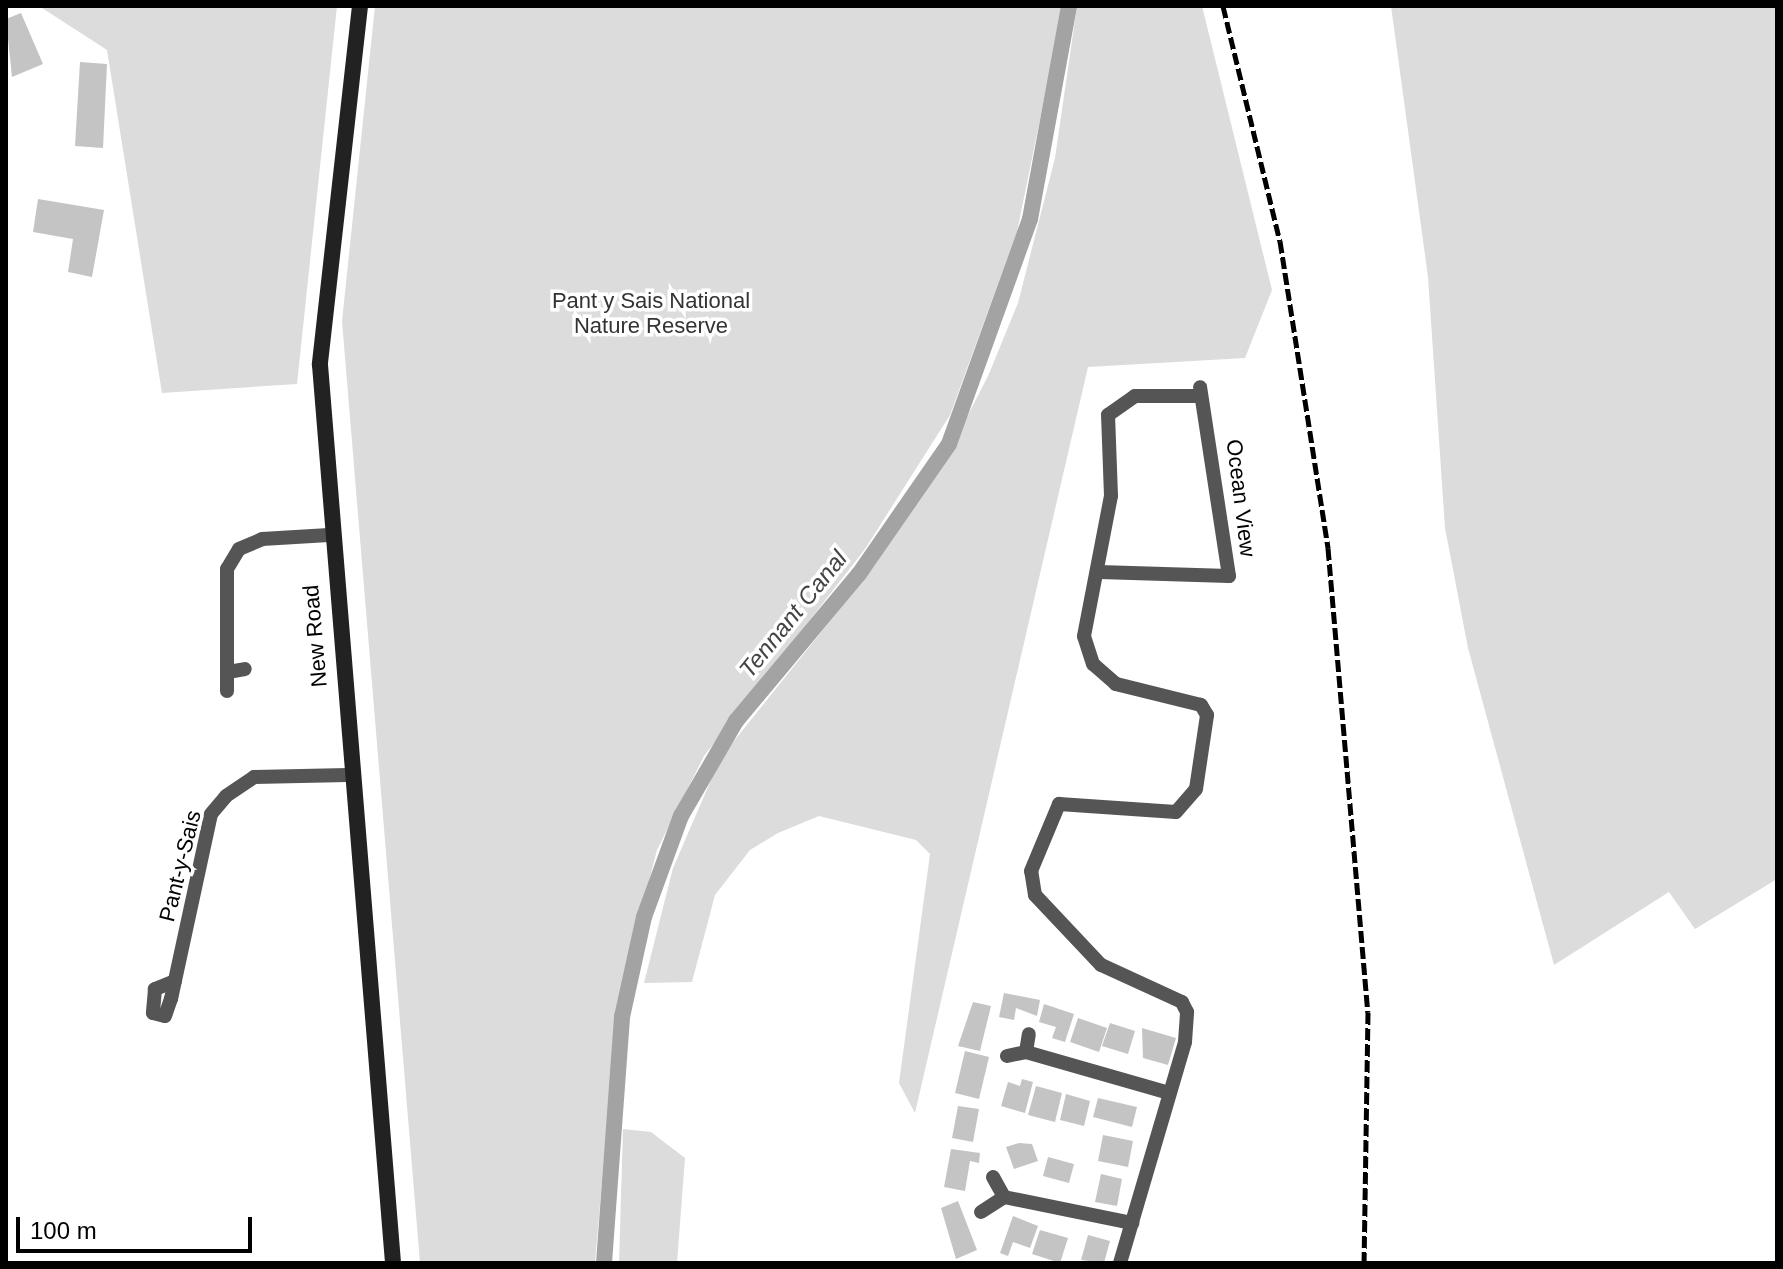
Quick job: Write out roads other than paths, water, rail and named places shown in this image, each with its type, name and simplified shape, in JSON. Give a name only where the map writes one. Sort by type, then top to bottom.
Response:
[{"type":"main road","name":"New Road","points":[[360,6],[320,365],[329,535],[348,775],[393,1263]]},
{"type":"street","name":"Ocean View","points":[[1099,572],[1229,576],[1207,407],[1198,391],[1135,396],[1113,407],[1099,572],[1085,650],[1116,684],[1201,705],[1207,726],[1196,789],[1176,812],[1059,804],[1031,883],[1104,967],[1182,1002],[1189,1023],[1120,1263]]},
{"type":"street","points":[[227,691],[227,569],[239,549],[262,539],[329,535]]},
{"type":"street","points":[[228,672],[245,669]]},
{"type":"street","name":"Pant-y-Sais","points":[[175,981],[211,814],[226,796],[254,777],[348,775]]},
{"type":"street","points":[[1026,1052],[1029,1034]]},
{"type":"street","points":[[1007,1056],[1026,1052],[1169,1093]]},
{"type":"street","points":[[993,1177],[1004,1197]]},
{"type":"street","points":[[981,1212],[1004,1197],[1132,1223]]},
{"type":"waterway","name":"Tennant Canal","points":[[604,1263],[622,1017],[644,917],[681,816],[736,721],[859,574],[949,444],[1030,219],[1069,6]]},
{"type":"railway","points":[[1223,6],[1280,241],[1328,548],[1368,1012],[1364,1263]]},
{"type":"park label","name":"Pant y Sais National Nature Reserve","points":[[651,312]]}]
